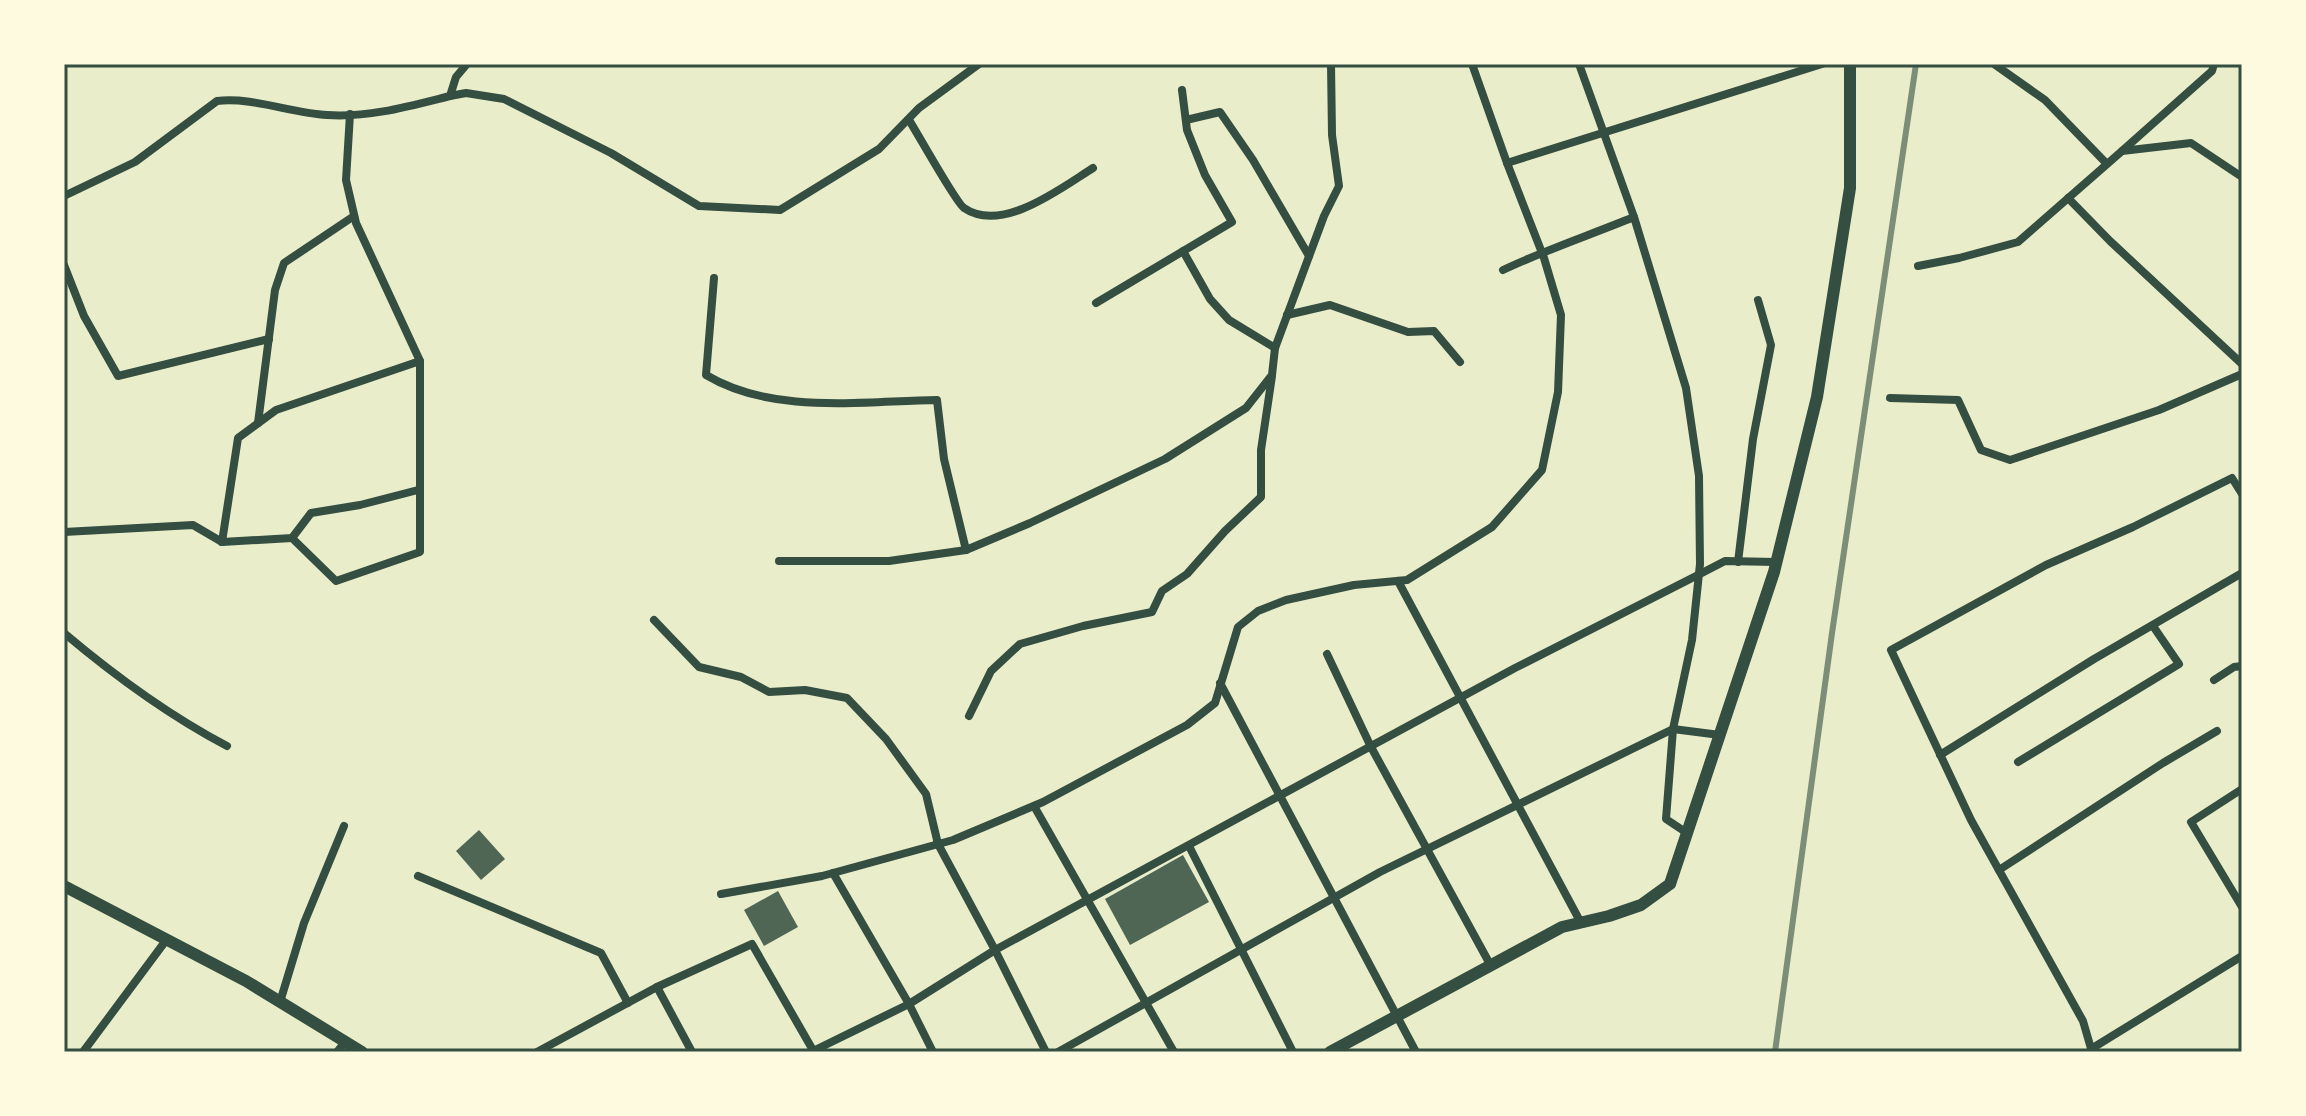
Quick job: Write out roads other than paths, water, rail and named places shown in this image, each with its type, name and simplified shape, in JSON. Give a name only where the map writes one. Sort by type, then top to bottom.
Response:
[{"type":"main road","points":[[1330,1052],[1562,927],[1641,905],[1670,884],[1776,562],[1817,397],[1847,203],[1850,64]]},
{"type":"main road","points":[[64,886],[280,1002],[341,1047],[362,1052]]},
{"type":"street","points":[[450,96],[456,77],[467,64]]},
{"type":"street","points":[[64,196],[135,162],[217,101],[233,99],[331,116],[389,111],[466,93],[504,99],[597,146],[699,206],[780,210],[879,149],[919,108],[979,64]]},
{"type":"street","points":[[969,716],[991,671],[1020,644],[1083,626],[1152,612],[1162,591],[1187,574],[1261,497],[1261,450],[1275,348],[1324,216],[1339,186],[1332,135],[1331,64]]},
{"type":"street","points":[[1579,64],[1634,217],[1686,388],[1699,476],[1698,575],[1692,640],[1673,729],[1666,819],[1687,833]]},
{"type":"street","points":[[1507,163],[1822,64]]},
{"type":"street","points":[[1994,64],[2045,100],[2107,164]]},
{"type":"street","points":[[1918,266],[2018,242],[2212,71],[2214,64]]},
{"type":"street","points":[[721,894],[833,873],[938,844],[1034,806],[1187,725],[1215,703],[1238,627],[1258,611],[1286,600],[1354,585],[1407,580],[1492,527],[1542,470],[1558,392],[1561,315],[1542,251],[1507,163],[1475,65]]},
{"type":"street","points":[[1096,303],[1232,222],[1205,175],[1187,130],[1182,90]]},
{"type":"street","points":[[1186,120],[1220,112],[1253,160],[1309,256]]},
{"type":"street","points":[[64,532],[193,525],[222,542],[292,538],[336,581],[420,552],[420,361],[354,216],[346,180],[350,114]]},
{"type":"street","points":[[909,120],[963,208],[985,216],[1008,214],[1044,199],[1093,168]]},
{"type":"street","points":[[2122,151],[2191,143],[2238,167],[2242,177]]},
{"type":"street","points":[[2068,198],[2242,364]]},
{"type":"street","points":[[258,423],[275,290],[284,263],[354,216]]},
{"type":"street","points":[[1503,270],[1542,251],[1569,244],[1634,217]]},
{"type":"street","points":[[1183,251],[1210,299],[1229,320],[1275,348]]},
{"type":"street","points":[[64,265],[84,316],[118,376],[269,339]]},
{"type":"street","points":[[714,278],[706,375],[723,384],[789,402],[937,400],[944,459],[966,550]]},
{"type":"street","points":[[1738,562],[1753,439],[1771,345],[1758,300]]},
{"type":"street","points":[[1287,315],[1330,305],[1408,332],[1434,331],[1460,362]]},
{"type":"street","points":[[222,542],[238,438],[276,410],[420,361]]},
{"type":"street","points":[[1890,398],[1958,400],[1981,450],[2010,460],[2159,410],[2242,374]]},
{"type":"street","points":[[779,561],[889,561],[966,550],[1165,459],[1246,408],[1272,375]]},
{"type":"street","points":[[2242,494],[2232,478],[2133,527],[2046,565],[1891,650],[1999,870],[2083,1021],[2091,1050],[2242,956]]},
{"type":"street","points":[[292,538],[311,513],[360,505],[418,490]]},
{"type":"street","points":[[537,1052],[657,987],[752,944],[813,1052],[909,1004],[995,950],[1460,698],[1725,561],[1776,562]]},
{"type":"street","points":[[1940,755],[2242,573]]},
{"type":"street","points":[[1398,581],[1581,923]]},
{"type":"street","points":[[654,620],[699,667],[741,677],[769,692],[805,690],[847,698],[886,739],[926,794],[938,844],[1046,1052]]},
{"type":"street","points":[[2018,762],[2179,664],[2153,626]]},
{"type":"street","points":[[64,633],[103,667],[188,725],[227,746]]},
{"type":"street","points":[[1327,654],[1371,747],[1491,966]]},
{"type":"street","points":[[2214,680],[2234,667],[2242,666]]},
{"type":"street","points":[[1219,682],[1416,1052]]},
{"type":"street","points":[[1058,1052],[1426,850],[1673,729],[1720,735]]},
{"type":"street","points":[[1999,870],[2217,731]]},
{"type":"street","points":[[2242,789],[2191,822],[2242,907]]},
{"type":"street","points":[[1034,806],[1174,1052]]},
{"type":"street","points":[[280,1002],[304,923],[344,826]]},
{"type":"street","points":[[1189,846],[1293,1052]]},
{"type":"street","points":[[833,873],[909,1004],[933,1052]]},
{"type":"street","points":[[418,876],[601,953],[628,1003]]},
{"type":"street","points":[[83,1052],[167,939]]},
{"type":"street","points":[[657,987],[692,1052]]},
{"type":"railway","points":[[1775,1052],[1832,633],[1916,64]]}]
